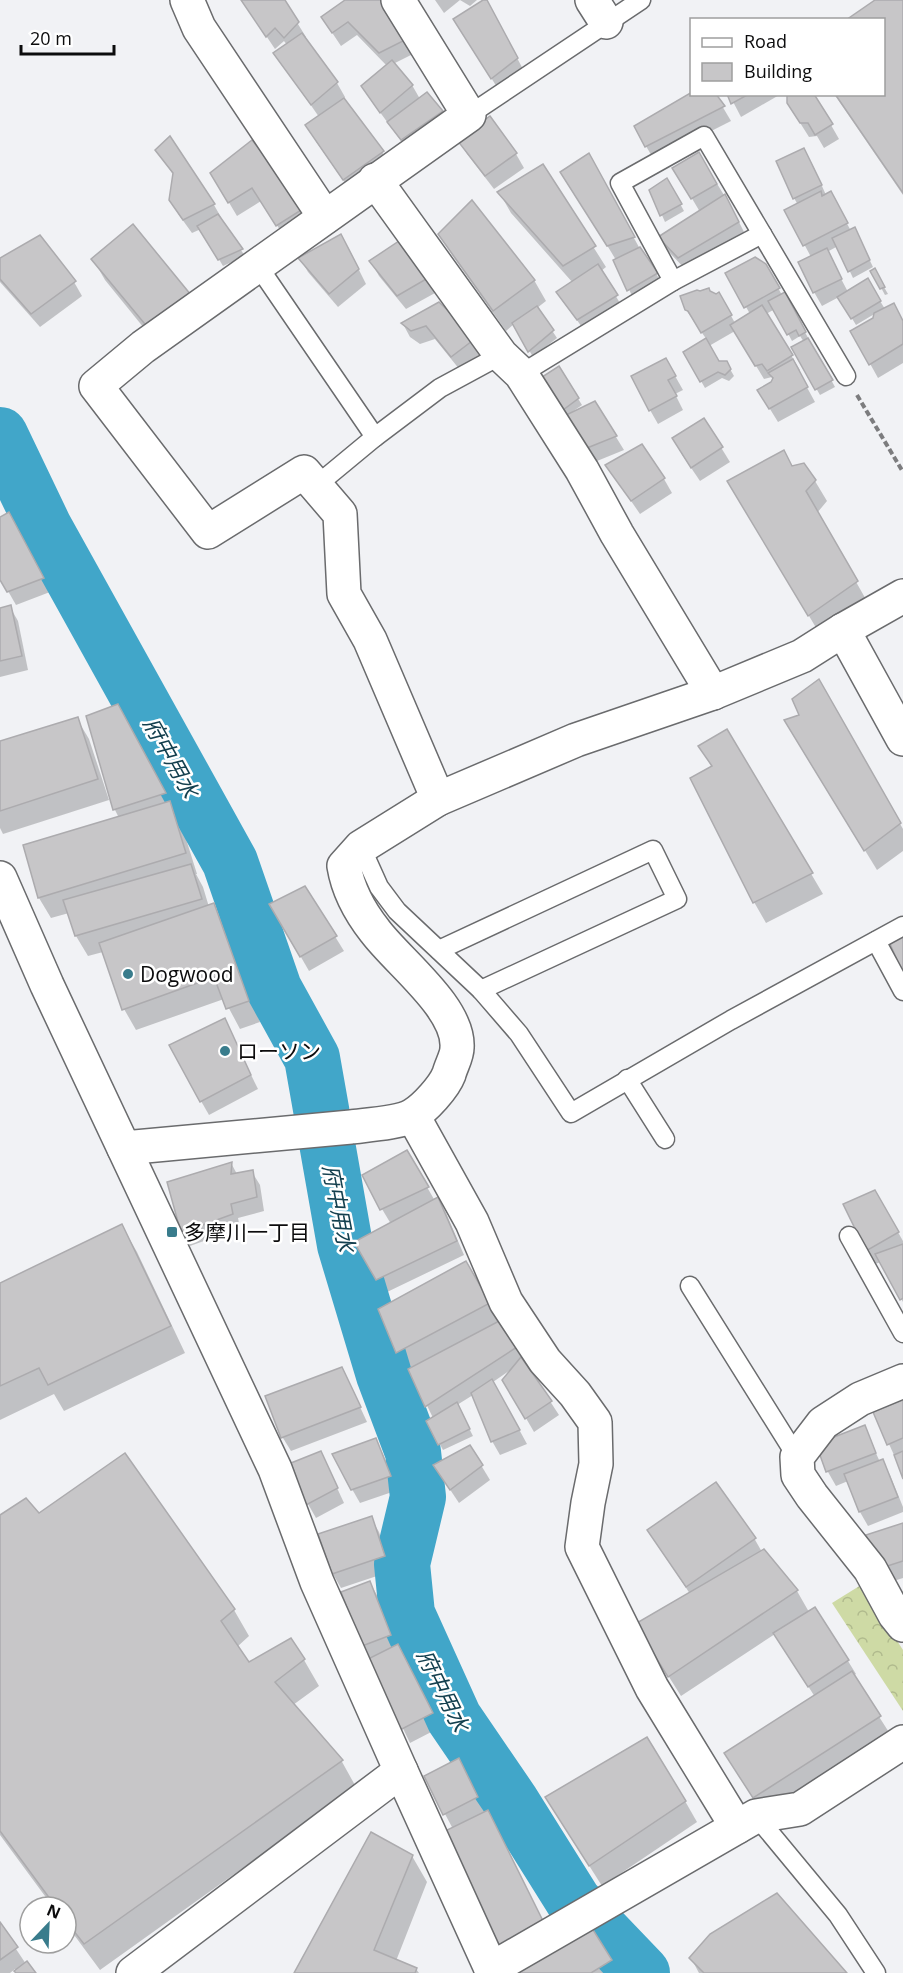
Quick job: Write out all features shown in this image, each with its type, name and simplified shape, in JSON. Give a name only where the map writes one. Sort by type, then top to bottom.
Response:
[{"type":"street","points":[[398,0],[469,115],[143,347],[96,386],[208,532],[304,472],[317,486],[340,514],[344,594],[370,640],[438,799]]},
{"type":"street","points":[[191,2],[199,28],[325,217]]},
{"type":"street","points":[[375,180],[511,364],[582,470],[617,534],[714,693]]},
{"type":"street","points":[[124,1148],[351,1127],[413,1116],[446,1081],[457,1049],[455,1032],[447,1012],[375,931],[355,900],[347,882],[344,866],[361,847],[438,799],[576,740],[714,693],[802,656],[903,596]]},
{"type":"street","points":[[843,630],[903,739]]},
{"type":"street","points":[[0,878],[47,985],[276,1469],[317,1582],[492,1971],[575,1920],[747,1821],[800,1809],[903,1742]]},
{"type":"street","points":[[413,1116],[472,1222],[506,1302],[545,1361],[575,1394],[595,1422],[596,1464],[582,1547],[652,1688],[747,1821]]},
{"type":"street","points":[[903,1381],[860,1398],[823,1423],[797,1457],[798,1475],[870,1569],[895,1615],[903,1625]]},
{"type":"street","points":[[133,1973],[401,1772]]},
{"type":"lane","points":[[469,115],[599,11],[641,0]]},
{"type":"lane","points":[[673,281],[620,183],[704,136],[846,376]]},
{"type":"lane","points":[[317,486],[375,437],[440,388],[511,364],[762,234]]},
{"type":"lane","points":[[258,266],[375,437]]},
{"type":"lane","points":[[361,847],[379,887],[397,911],[481,990],[519,1034],[571,1113],[731,1020],[903,926]]},
{"type":"lane","points":[[439,950],[652,850],[677,899],[481,990]]},
{"type":"lane","points":[[876,941],[903,991]]},
{"type":"lane","points":[[627,1079],[665,1139]]},
{"type":"lane","points":[[849,1236],[903,1333]]},
{"type":"lane","points":[[690,1286],[797,1457]]},
{"type":"lane","points":[[747,1821],[838,1915],[876,1973]]},
{"type":"path","points":[[846,376],[903,472]]},
{"type":"green space","points":[[861,1585],[903,1650],[903,1711],[832,1603]]},
{"type":"building","points":[[241,0],[285,0],[299,22],[284,38],[275,28],[266,37]]},
{"type":"building","points":[[345,0],[385,0],[407,39],[379,53],[348,22],[332,33],[321,17]]},
{"type":"building","points":[[483,0],[487,0],[518,58],[491,79],[453,19]]},
{"type":"building","points":[[875,0],[903,0],[903,193],[836,96],[885,96],[885,18],[849,18]]},
{"type":"building","points":[[302,33],[338,82],[311,105],[273,53]]},
{"type":"building","points":[[392,60],[413,85],[380,113],[361,86]]},
{"type":"building","points":[[427,92],[443,111],[401,140],[387,122]]},
{"type":"building","points":[[690,93],[690,96],[718,96],[725,106],[645,147],[634,126]]},
{"type":"building","points":[[728,96],[745,96],[731,104]]},
{"type":"building","points":[[787,96],[815,96],[833,124],[815,135],[808,123],[800,123],[787,103]]},
{"type":"building","points":[[344,98],[384,151],[343,180],[305,125]]},
{"type":"building","points":[[490,116],[517,153],[485,176],[457,140]]},
{"type":"building","points":[[170,136],[215,204],[183,220],[169,200],[173,173],[155,150]]},
{"type":"building","points":[[252,140],[306,207],[276,226],[252,188],[228,203],[210,173]]},
{"type":"building","points":[[804,148],[822,185],[793,199],[776,161]]},
{"type":"building","points":[[699,152],[717,184],[691,199],[672,168]]},
{"type":"building","points":[[589,153],[635,237],[607,246],[560,172]]},
{"type":"building","points":[[543,164],[596,246],[563,266],[497,192]]},
{"type":"building","points":[[667,178],[682,204],[660,216],[649,190]]},
{"type":"building","points":[[821,191],[822,196],[831,191],[848,223],[803,246],[784,210]]},
{"type":"building","points":[[725,194],[739,222],[678,258],[658,237]]},
{"type":"building","points":[[472,200],[535,280],[493,311],[438,234]]},
{"type":"building","points":[[218,214],[243,249],[218,260],[197,226]]},
{"type":"building","points":[[133,224],[191,295],[149,329],[91,259]]},
{"type":"building","points":[[855,227],[870,260],[848,272],[832,238]]},
{"type":"building","points":[[341,234],[359,269],[329,294],[298,258]]},
{"type":"building","points":[[40,235],[76,281],[31,314],[0,279],[0,258]]},
{"type":"building","points":[[399,241],[428,278],[397,296],[369,261]]},
{"type":"building","points":[[640,247],[658,273],[627,291],[613,260]]},
{"type":"building","points":[[827,248],[842,279],[813,293],[798,262]]},
{"type":"building","points":[[755,257],[766,264],[780,288],[744,308],[725,273]]},
{"type":"building","points":[[598,264],[618,295],[577,320],[556,292]]},
{"type":"building","points":[[875,268],[885,287],[880,289],[870,271]]},
{"type":"building","points":[[868,278],[881,301],[851,319],[837,297]]},
{"type":"building","points":[[709,288],[716,294],[719,292],[732,315],[701,333],[688,311],[685,310],[680,296]]},
{"type":"building","points":[[785,292],[806,332],[799,336],[796,330],[787,335],[768,301]]},
{"type":"building","points":[[439,302],[476,338],[451,357],[426,326],[411,331],[401,323]]},
{"type":"building","points":[[894,303],[903,321],[903,344],[869,365],[850,331],[873,318],[874,313]]},
{"type":"building","points":[[762,305],[793,355],[767,371],[762,364],[755,366],[730,325]]},
{"type":"building","points":[[537,306],[554,330],[528,352],[512,323]]},
{"type":"building","points":[[706,338],[719,361],[727,361],[731,369],[725,375],[718,372],[700,382],[683,352]]},
{"type":"building","points":[[808,338],[833,380],[815,390],[791,347]]},
{"type":"building","points":[[666,358],[676,376],[668,380],[677,396],[649,411],[631,376]]},
{"type":"building","points":[[793,359],[808,387],[769,409],[757,390],[771,382],[773,378],[768,373]]},
{"type":"building","points":[[559,366],[579,398],[563,410],[539,379]]},
{"type":"building","points":[[595,401],[617,436],[587,448],[562,417]]},
{"type":"building","points":[[704,418],[723,447],[691,468],[672,438]]},
{"type":"building","points":[[642,444],[665,478],[631,501],[605,465]]},
{"type":"building","points":[[784,450],[792,466],[804,463],[816,480],[806,491],[858,581],[808,616],[727,481]]},
{"type":"building","points":[[9,512],[44,578],[7,592],[0,580],[0,517]]},
{"type":"building","points":[[11,605],[22,656],[0,661],[0,608]]},
{"type":"building","points":[[819,679],[901,823],[864,851],[784,720],[799,715],[792,699]]},
{"type":"building","points":[[118,704],[166,793],[113,810],[86,716]]},
{"type":"building","points":[[78,717],[98,779],[0,811],[0,741]]},
{"type":"building","points":[[727,729],[813,873],[753,903],[690,778],[712,766],[698,746]]},
{"type":"building","points":[[170,801],[186,853],[38,898],[23,845]]},
{"type":"building","points":[[191,864],[202,899],[75,936],[63,900]]},
{"type":"building","points":[[305,886],[337,936],[300,957],[269,904]]},
{"type":"building","points":[[214,903],[249,1001],[226,1009],[214,977],[122,1010],[99,943]]},
{"type":"building","points":[[903,933],[903,974],[888,939]]},
{"type":"building","points":[[225,1018],[251,1075],[200,1102],[169,1045]]},
{"type":"building","points":[[407,1150],[429,1187],[380,1210],[362,1175]]},
{"type":"building","points":[[232,1162],[231,1174],[253,1170],[257,1197],[231,1204],[233,1214],[181,1233],[167,1182]]},
{"type":"building","points":[[875,1190],[899,1232],[866,1251],[843,1204]]},
{"type":"building","points":[[438,1197],[457,1241],[376,1280],[354,1242]]},
{"type":"building","points":[[122,1224],[171,1326],[48,1385],[39,1368],[0,1386],[0,1283]]},
{"type":"building","points":[[903,1244],[903,1298],[900,1300],[875,1254]]},
{"type":"building","points":[[466,1261],[490,1303],[396,1353],[378,1309]]},
{"type":"building","points":[[501,1320],[517,1347],[425,1407],[408,1369]]},
{"type":"building","points":[[521,1357],[552,1401],[525,1419],[502,1380]]},
{"type":"building","points":[[342,1367],[361,1407],[281,1438],[265,1396]]},
{"type":"building","points":[[492,1379],[520,1430],[491,1442],[471,1393]]},
{"type":"building","points":[[903,1400],[903,1438],[887,1445],[873,1412]]},
{"type":"building","points":[[457,1402],[470,1429],[438,1445],[426,1421]]},
{"type":"building","points":[[865,1425],[876,1453],[826,1472],[816,1444]]},
{"type":"building","points":[[376,1438],[391,1476],[351,1490],[332,1454]]},
{"type":"building","points":[[470,1445],[483,1465],[450,1490],[433,1465]]},
{"type":"building","points":[[321,1451],[338,1488],[306,1505],[291,1463]]},
{"type":"building","points":[[903,1451],[903,1479],[894,1455]]},
{"type":"building","points":[[125,1453],[235,1609],[221,1621],[249,1662],[291,1638],[305,1659],[275,1682],[343,1760],[84,1944],[78,1936],[78,1895],[47,1895],[0,1831],[0,1515],[26,1498],[39,1513]]},
{"type":"building","points":[[883,1459],[898,1497],[859,1512],[844,1474]]},
{"type":"building","points":[[716,1482],[756,1538],[686,1587],[647,1530]]},
{"type":"building","points":[[372,1516],[385,1556],[332,1574],[318,1534]]},
{"type":"building","points":[[903,1523],[903,1561],[878,1569],[866,1535]]},
{"type":"building","points":[[764,1549],[798,1590],[668,1677],[635,1624]]},
{"type":"building","points":[[370,1581],[391,1635],[362,1646],[341,1592]]},
{"type":"building","points":[[815,1607],[849,1660],[808,1687],[773,1633]]},
{"type":"building","points":[[398,1644],[433,1713],[400,1730],[366,1660]]},
{"type":"building","points":[[852,1671],[881,1716],[753,1798],[724,1753]]},
{"type":"building","points":[[647,1737],[686,1801],[589,1866],[545,1797]]},
{"type":"building","points":[[459,1758],[478,1797],[443,1815],[424,1776]]},
{"type":"building","points":[[488,1810],[545,1925],[500,1947],[443,1832]]},
{"type":"building","points":[[371,1832],[413,1855],[374,1950],[417,1968],[415,1973],[294,1973]]},
{"type":"building","points":[[777,1893],[847,1973],[704,1973],[689,1958],[710,1934]]},
{"type":"building","points":[[585,1917],[612,1960],[591,1973],[513,1973]]},
{"type":"building","points":[[0,1922],[18,1947],[0,1960]]},
{"type":"building","points":[[27,1961],[36,1973],[16,1973],[14,1971]]},
{"type":"waterway","name":"府中用水","points":[[0,435],[44,527],[230,862],[274,989],[312,1058],[345,1245],[384,1375],[413,1452],[418,1497],[402,1564],[407,1614],[454,1718],[512,1803],[574,1902],[642,1973]]},
{"type":"place","name":"Dogwood","points":[[128,974]]},
{"type":"place","name":"ローソン","points":[[225,1051]]},
{"type":"place","name":"多摩川一丁目","points":[[172,1232]]}]
